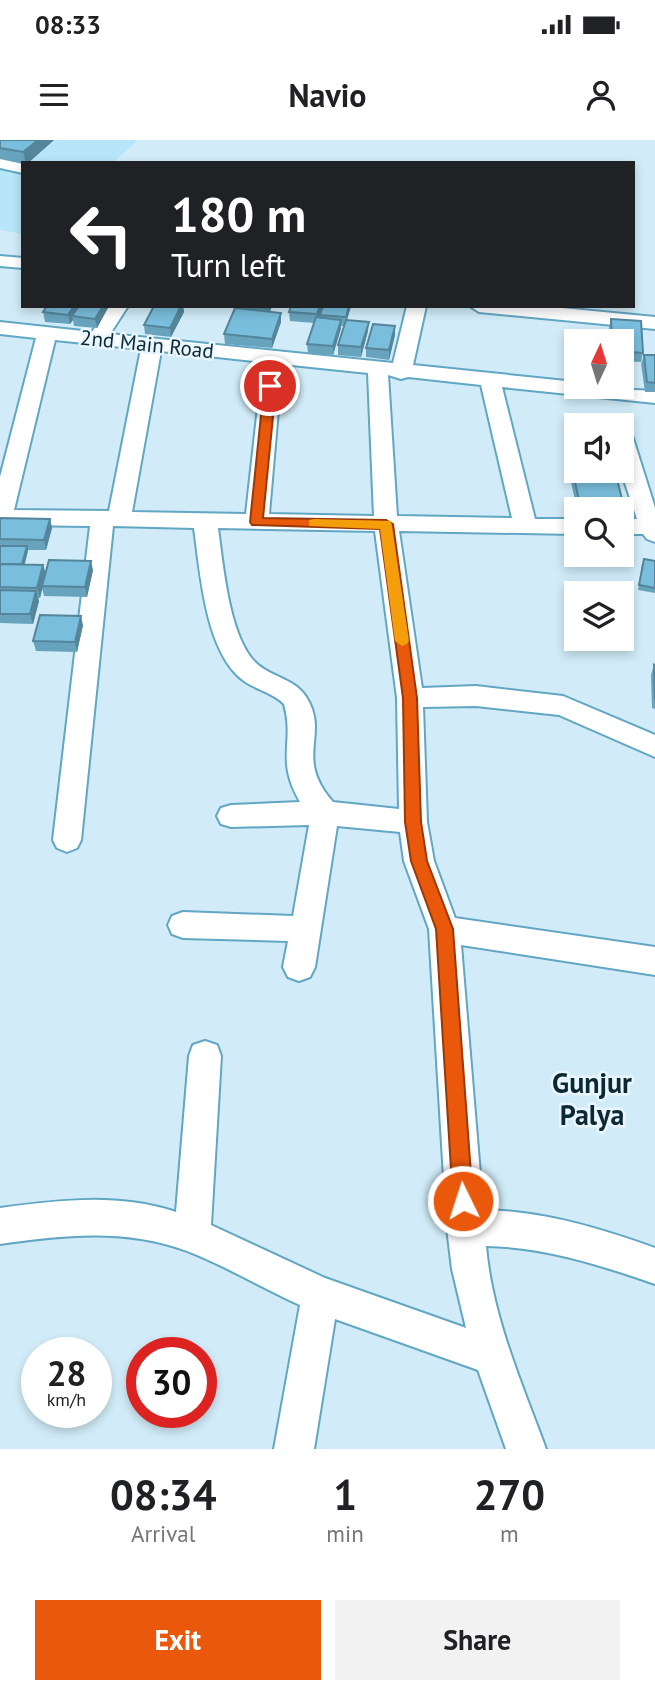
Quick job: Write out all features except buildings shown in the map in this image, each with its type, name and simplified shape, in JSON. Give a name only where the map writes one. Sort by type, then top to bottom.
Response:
[{"type":"street","points":[[0,163],[21,168]]},
{"type":"street","points":[[0,261],[21,263]]},
{"type":"street","points":[[97,339],[118,308]]},
{"type":"street","points":[[416,308],[390,371],[386,524],[410,698],[413,822],[419,861],[444,929],[470,1269],[492,1356],[526,1449]]},
{"type":"street","points":[[512,308],[655,323]]},
{"type":"street","name":"2nd Main Road","points":[[0,328],[564,388]]},
{"type":"street","points":[[47,333],[1,518],[564,527]]},
{"type":"street","points":[[67,840],[110,518],[152,345]]},
{"type":"street","points":[[257,522],[273,358]]},
{"type":"street","points":[[490,381],[526,528]]},
{"type":"street","name":"2nd Main Road","points":[[634,395],[655,397]]},
{"type":"street","points":[[634,473],[653,529],[634,528]]},
{"type":"street","points":[[205,521],[213,583],[236,656],[258,678],[284,689],[294,698],[299,707],[297,756],[300,777],[305,791],[325,813]]},
{"type":"street","points":[[410,698],[477,696],[562,706],[655,747]]},
{"type":"street","points":[[299,967],[325,813]]},
{"type":"street","points":[[231,816],[325,813],[413,822]]},
{"type":"street","points":[[183,925],[305,929]]},
{"type":"street","points":[[444,929],[655,961]]},
{"type":"street","points":[[192,1235],[205,1056]]},
{"type":"street","points":[[0,1226],[65,1218],[135,1219],[192,1235],[320,1295],[492,1356]]},
{"type":"street","points":[[465,1228],[521,1228],[598,1247],[655,1266]]},
{"type":"street","points":[[293,1449],[320,1295]]},
{"type":"shaded area","points":[[0,140],[138,140],[114,161],[21,161],[21,234],[0,230]]},
{"type":"slow traffic","points":[[314,523],[386,524],[402,641]]},
{"type":"district","name":"Gunjur Palya","points":[[592,1098]]},
{"type":"route","points":[[270,386],[257,522],[386,524],[410,698],[413,822],[419,861],[444,929],[463,1201]]}]
